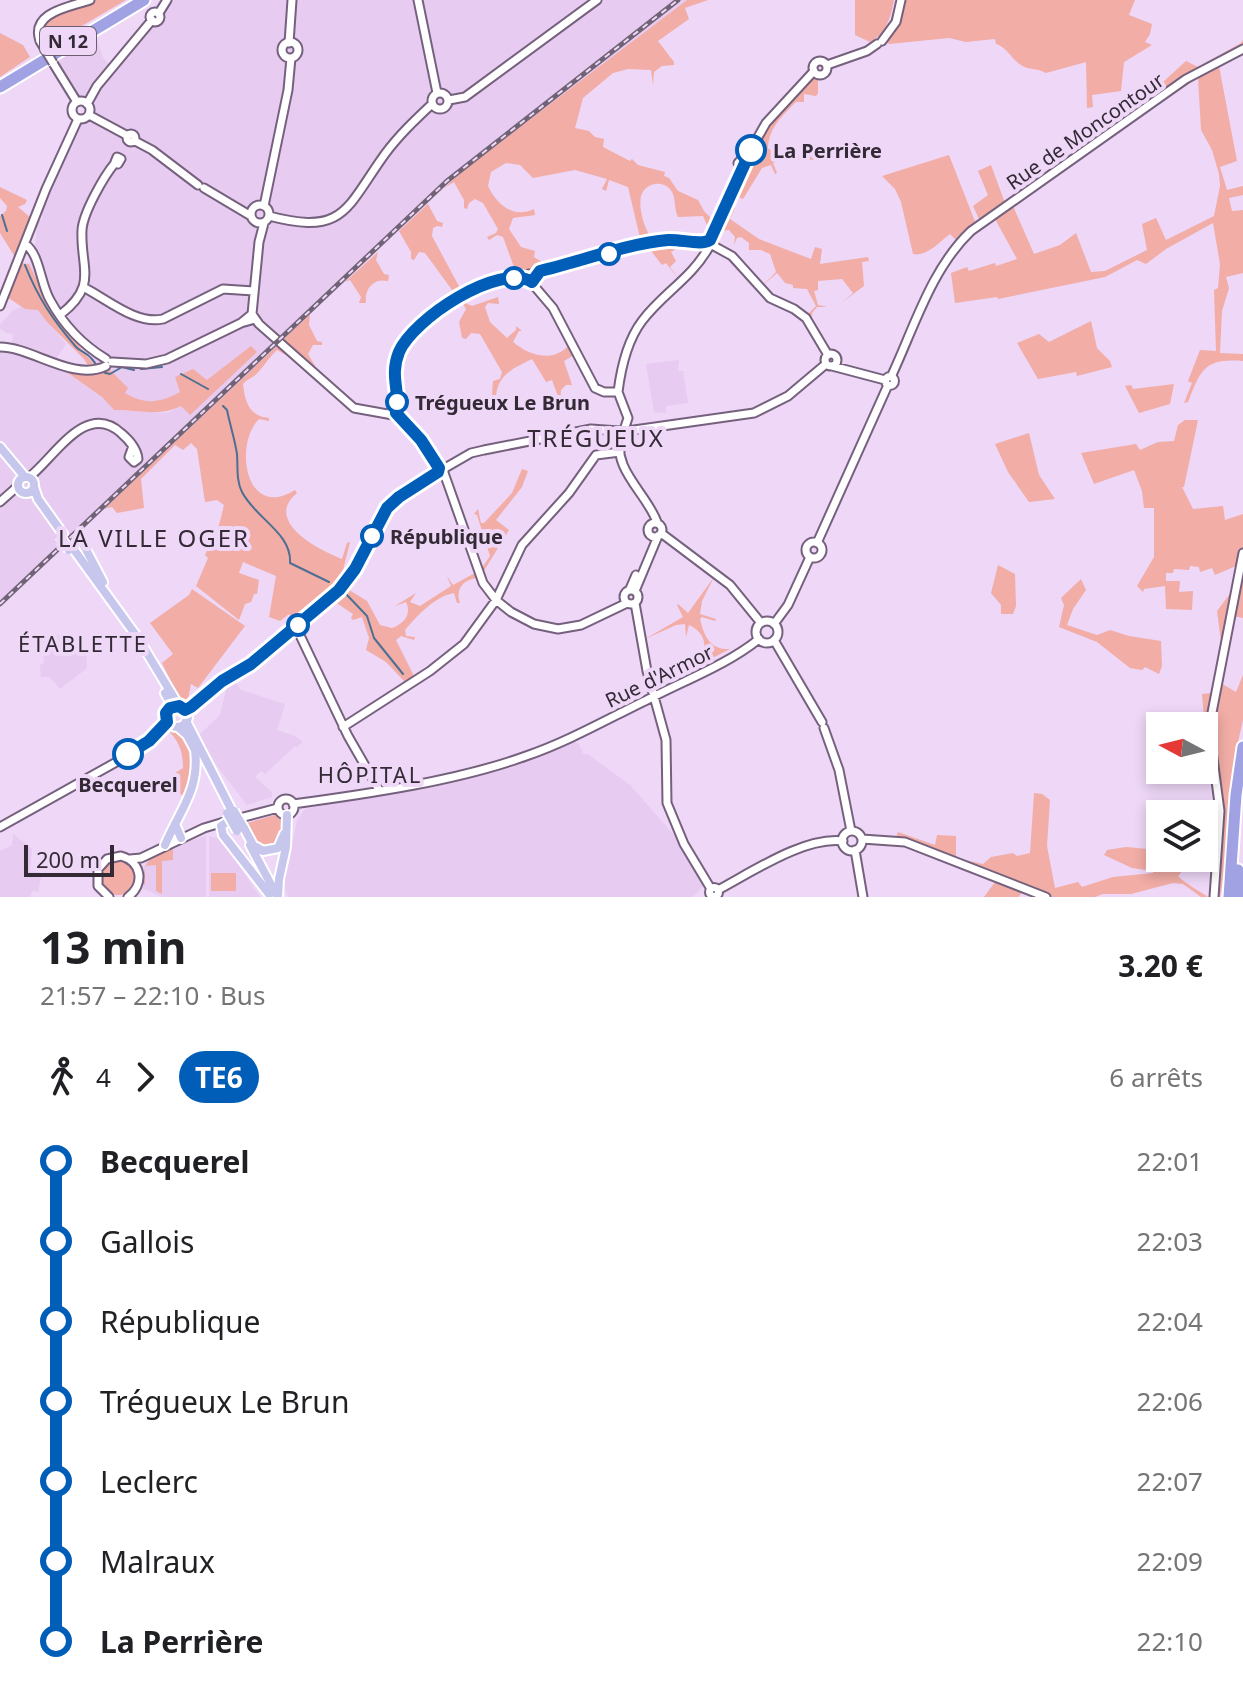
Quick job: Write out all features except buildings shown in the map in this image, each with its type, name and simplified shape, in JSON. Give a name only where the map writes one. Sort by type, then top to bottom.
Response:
[{"type":"highway","name":"N 12","points":[[0,85],[136,0]]},
{"type":"highway","name":"N 12","points":[[0,85],[144,0]]},
{"type":"highway","points":[[1231,897],[1243,747]]},
{"type":"highway","points":[[1235,835],[1243,771]]},
{"type":"main road","points":[[0,450],[38,499],[147,661],[169,700],[167,722],[187,735],[227,820],[274,896]]},
{"type":"main road","points":[[79,536],[116,608]]},
{"type":"main road","points":[[70,548],[116,608],[182,708],[219,787],[227,820],[241,829],[256,848],[272,851],[283,840],[282,812]]},
{"type":"main road","points":[[168,710],[182,708]]},
{"type":"main road","points":[[178,727],[186,721]]},
{"type":"main road","points":[[165,845],[195,783],[195,750]]},
{"type":"main road","points":[[274,896],[286,847],[282,812]]},
{"type":"main road","points":[[211,831],[227,820]]},
{"type":"main road","points":[[175,823],[186,836]]},
{"type":"main road","points":[[241,829],[274,896]]},
{"type":"street","points":[[78,119],[89,115],[90,109],[87,104],[77,102],[40,41],[37,30],[41,20],[48,15],[90,0]]},
{"type":"street","points":[[87,104],[97,86],[152,20],[159,20],[159,13],[167,0]]},
{"type":"street","points":[[293,0],[290,43],[298,50],[290,58],[288,90],[259,214],[253,316],[354,408],[396,417],[421,440],[441,470],[479,574],[496,600],[525,621],[558,629],[581,625],[638,597],[632,590]]},
{"type":"street","points":[[418,0],[437,93]]},
{"type":"street","points":[[449,100],[465,97],[597,0]]},
{"type":"street","points":[[761,623],[730,585],[648,531],[654,523],[652,513],[624,469],[620,452],[628,418],[618,392],[624,359],[639,326],[652,309],[694,271],[710,244],[744,163],[766,123],[814,71],[822,75],[827,71],[827,65],[867,51],[880,43],[896,22],[901,0]]},
{"type":"street","name":"Rue de Moncontour","points":[[888,380],[953,250],[981,224],[1175,87],[1202,69],[1243,49]]},
{"type":"street","points":[[437,93],[444,94],[449,100]]},
{"type":"street","points":[[89,115],[152,150],[201,187],[240,210],[301,224],[316,224],[344,211],[402,133],[432,104],[437,93]]},
{"type":"street","points":[[432,104],[438,110],[444,109],[449,100]]},
{"type":"street","points":[[77,102],[72,111],[78,119]]},
{"type":"street","points":[[0,306],[46,189],[78,119]]},
{"type":"street","points":[[60,315],[73,305],[83,287],[86,267],[83,224],[130,139]]},
{"type":"street","points":[[25,244],[34,253],[50,300],[105,365]]},
{"type":"street","points":[[182,708],[251,664],[340,590],[355,569],[387,508],[399,497],[471,453],[591,429],[623,430],[754,413],[788,396],[834,365],[836,357],[828,355],[806,318],[770,298],[736,260],[710,244]]},
{"type":"street","points":[[20,256],[34,259]]},
{"type":"street","points":[[531,282],[553,308],[595,388],[618,392]]},
{"type":"street","points":[[83,287],[140,318],[155,321],[223,289],[254,291]]},
{"type":"street","points":[[0,347],[13,347],[55,364],[146,364],[167,359],[253,316]]},
{"type":"street","points":[[774,624],[788,605],[810,557],[821,553],[817,543],[888,380],[834,365]]},
{"type":"street","points":[[3,499],[25,485],[77,431],[96,423],[116,429],[133,446]]},
{"type":"street","points":[[343,727],[435,667],[464,644],[496,600],[522,545],[563,501],[599,453],[620,452]]},
{"type":"street","points":[[654,523],[661,526],[629,601],[666,740],[666,791],[671,814],[711,892],[810,844],[826,840],[843,841]]},
{"type":"street","points":[[1214,897],[1220,811],[1210,743],[1210,713],[1243,553]]},
{"type":"street","points":[[768,621],[774,624],[778,632],[774,640],[765,642],[759,639],[757,629],[761,623],[768,621]]},
{"type":"street","points":[[296,627],[376,790]]},
{"type":"street","name":"Rue d'Armor","points":[[282,812],[284,800],[293,804],[362,793],[482,770],[526,756],[571,738],[728,660],[759,639]]},
{"type":"street","points":[[774,640],[823,725],[839,770],[851,831]]},
{"type":"street","points":[[0,827],[120,760],[167,722]]},
{"type":"street","points":[[362,793],[369,785],[369,777]]},
{"type":"street","points":[[109,897],[100,894],[96,875],[102,863],[115,856],[130,859],[227,820],[293,811],[293,804]]},
{"type":"street","points":[[186,836],[211,831]]},
{"type":"street","points":[[851,831],[858,833],[862,839],[861,846],[855,850],[848,850],[843,841],[845,834],[851,831]]},
{"type":"street","points":[[862,839],[905,842],[1046,897]]},
{"type":"street","points":[[855,850],[863,897]]},
{"type":"street","points":[[131,896],[138,885],[143,860],[152,852]]},
{"type":"street","points":[[130,859],[139,871]]},
{"type":"shaded area","points":[[97,0],[126,0],[46,47],[41,34],[44,22],[51,16]]},
{"type":"shaded area","points":[[160,0],[687,0],[461,172],[79,533],[70,540],[66,535],[64,547],[0,607],[0,350],[11,350],[13,334],[6,333],[0,325],[12,311],[22,306],[38,310],[66,344],[51,367],[68,373],[102,397],[114,410],[167,413],[243,365],[257,352],[207,380],[176,378],[180,392],[168,399],[139,401],[124,393],[100,372],[54,315],[29,264],[35,251],[37,225],[43,217],[41,213],[56,176],[80,125],[89,120],[93,110],[92,102],[79,98],[54,62],[96,36],[103,58],[110,65]]},
{"type":"shaded area","points":[[687,0],[708,0],[685,8],[689,19],[658,41],[674,65],[662,66],[654,72],[653,85],[651,70],[628,69],[613,73],[583,98],[575,128],[604,139],[603,147],[630,161],[632,159],[638,165],[665,172],[664,176],[678,191],[698,200],[714,221],[710,232],[703,216],[678,217],[672,192],[665,185],[655,184],[643,191],[641,196],[643,219],[652,239],[641,242],[628,187],[609,180],[606,191],[602,189],[607,179],[575,170],[533,178],[520,165],[506,163],[491,172],[488,186],[501,204],[513,211],[534,209],[535,215],[513,218],[509,229],[521,247],[535,251],[534,257],[548,266],[512,275],[514,267],[503,237],[497,235],[489,240],[487,237],[498,229],[483,203],[475,199],[467,209],[464,208],[464,200],[454,182],[444,188]]},
{"type":"shaded area","points":[[855,0],[894,0],[887,24],[870,42],[855,35]]},
{"type":"shaded area","points":[[904,0],[1135,0],[1129,15],[1152,24],[1145,42],[1152,45],[1124,62],[1121,91],[1092,95],[1093,107],[1087,108],[1086,62],[1046,73],[1021,65],[996,44],[995,39],[966,42],[949,38],[889,44],[887,42],[902,16]]},
{"type":"shaded area","points":[[0,33],[23,45],[30,57],[0,77]]},
{"type":"shaded area","points":[[1243,40],[1243,55],[1219,66],[1237,161],[1220,167],[1227,190],[1243,186],[1243,195],[1229,198],[1232,211],[1243,210],[1243,273],[1226,277],[1229,288],[1222,311],[1220,353],[1243,354],[1243,361],[1220,362],[1206,368],[1188,402],[1184,403],[1192,383],[1188,381],[1200,350],[1216,351],[1214,290],[1218,288],[1220,264],[1213,223],[1146,264],[1137,260],[1105,277],[998,299],[955,303],[951,273],[967,267],[969,271],[1017,259],[995,219],[1013,206],[1034,254],[1060,245],[1076,233],[1091,272],[1105,271],[1147,250],[1142,224],[1156,218],[1166,240],[1214,216],[1220,186],[1219,174],[1212,150],[1201,130],[1198,78],[1133,121],[1129,113],[1186,61],[1198,67]]},
{"type":"shaded area","points":[[812,77],[818,78],[818,93],[816,96],[804,94],[804,102],[796,102],[786,112],[774,128],[768,148],[775,154],[818,154],[817,160],[784,159],[773,163],[777,173],[771,165],[762,168],[743,199],[736,196],[764,132]]},
{"type":"shaded area","points":[[949,155],[976,224],[956,240],[950,234],[928,251],[913,254],[901,202],[895,189],[882,176]]},
{"type":"shaded area","points":[[991,165],[1005,203],[980,221],[973,206],[988,195],[978,171]]},
{"type":"shaded area","points":[[0,187],[27,200],[18,207],[31,218],[15,257],[0,233],[0,216],[7,206],[0,198]]},
{"type":"shaded area","points":[[428,204],[437,221],[443,223],[442,227],[433,228],[432,236],[461,290],[455,294],[425,253],[419,252],[414,260],[411,259],[411,252],[399,231]]},
{"type":"shaded area","points":[[732,206],[735,208],[730,219],[759,239],[811,259],[815,247],[822,249],[820,264],[868,257],[869,261],[862,262],[864,286],[841,303],[853,293],[842,279],[818,281],[818,290],[814,291],[818,305],[827,307],[817,307],[812,313],[812,321],[807,315],[816,306],[807,289],[793,288],[777,273],[762,286],[776,272],[770,254],[749,250],[749,243],[741,237],[734,245],[735,237],[729,230],[721,231],[717,241],[728,208]]},
{"type":"shaded area","points":[[685,243],[671,252],[676,261],[670,267],[680,281],[648,247]]},
{"type":"shaded area","points":[[378,252],[376,260],[384,274],[389,275],[388,281],[374,283],[368,289],[366,303],[359,303],[361,297],[350,280],[345,282]]},
{"type":"shaded area","points":[[20,263],[29,264],[54,315],[100,372],[109,369],[128,388],[125,393],[132,397],[146,401],[166,398],[180,392],[175,377],[193,369],[207,380],[251,346],[257,352],[190,415],[181,406],[156,412],[114,410],[102,397],[68,373],[92,372],[84,359],[38,310],[25,309],[7,297]]},
{"type":"shaded area","points":[[464,296],[467,304],[472,306],[498,297],[499,304],[488,303],[485,307],[490,322],[507,338],[516,326],[522,331],[513,342],[527,351],[549,356],[569,345],[574,355],[564,361],[572,385],[566,385],[561,390],[560,402],[552,380],[546,382],[532,359],[508,373],[500,382],[496,396],[492,395],[493,381],[500,379],[502,372],[480,334],[471,333],[466,339],[462,338],[459,322],[466,309],[460,299]]},
{"type":"shaded area","points":[[310,314],[309,325],[317,341],[322,342],[322,345],[313,345],[308,354],[315,366],[313,368],[281,342]]},
{"type":"shaded area","points":[[1091,321],[1097,348],[1112,367],[1077,376],[1076,372],[1038,379],[1017,343],[1039,334],[1049,342]]},
{"type":"shaded area","points":[[278,345],[293,359],[277,350],[257,374],[243,384],[249,407],[262,417],[269,418],[269,421],[259,419],[251,431],[246,461],[249,476],[255,488],[265,496],[278,497],[295,490],[297,493],[288,504],[286,514],[290,524],[308,542],[342,559],[350,542],[343,570],[349,573],[334,591],[295,623],[289,614],[280,621],[269,617],[276,576],[243,562],[239,573],[259,580],[257,594],[245,604],[239,620],[196,586],[224,505],[217,500],[205,502],[197,449],[191,443],[183,450],[175,445],[141,479],[144,508],[117,513],[112,507],[104,509]]},
{"type":"shaded area","points":[[679,360],[678,371],[683,371],[688,403],[666,406],[666,413],[654,412],[646,364]]},
{"type":"shaded area","points":[[1174,384],[1170,404],[1139,413],[1125,386],[1131,385],[1133,389]]},
{"type":"shaded area","points":[[1185,420],[1198,420],[1182,487],[1193,509],[1223,506],[1225,520],[1243,514],[1243,618],[1233,616],[1219,682],[1236,692],[1243,675],[1243,720],[1233,764],[1227,854],[1220,897],[1211,897],[1213,872],[1218,872],[1215,784],[1218,784],[1218,712],[1203,712],[1202,694],[1212,693],[1221,642],[1217,611],[1232,591],[1236,566],[1215,575],[1212,568],[1200,572],[1199,567],[1190,566],[1189,570],[1174,569],[1173,573],[1166,573],[1166,581],[1180,581],[1179,592],[1193,591],[1192,610],[1166,609],[1165,586],[1144,589],[1143,592],[1137,586],[1154,557],[1154,508],[1144,508],[1134,470],[1094,484],[1081,453],[1136,444],[1140,450],[1158,442],[1174,441],[1178,425]]},
{"type":"shaded area","points":[[1029,433],[1039,475],[1055,499],[1029,502],[1008,472],[995,444]]},
{"type":"shaded area","points":[[522,469],[528,471],[522,487],[496,520],[509,530],[482,574],[481,569],[490,556],[477,515],[474,514],[478,509],[481,523],[484,523],[512,493]]},
{"type":"shaded area","points":[[998,565],[1015,574],[1016,606],[1013,614],[1001,614],[1001,605],[991,593]]},
{"type":"shaded area","points":[[475,573],[477,578],[464,583],[459,589],[460,603],[457,603],[454,593],[440,598],[405,630],[406,636],[415,637],[414,640],[401,636],[396,640],[414,676],[405,682],[386,662],[366,650],[369,638],[362,617],[353,620],[353,614],[332,600],[346,588],[367,601],[380,625],[392,628],[403,621],[408,611],[406,602],[395,606],[416,593],[410,602],[420,606],[451,586],[447,576],[453,585]]},
{"type":"shaded area","points":[[714,577],[702,601],[700,614],[716,619],[700,619],[709,641],[717,647],[730,649],[699,665],[704,648],[703,637],[689,625],[686,637],[685,624],[645,639],[683,617],[678,604],[688,613]]},
{"type":"shaded area","points":[[1081,579],[1086,590],[1067,625],[1097,635],[1110,630],[1161,641],[1162,666],[1159,674],[1145,667],[1142,670],[1130,668],[1097,642],[1059,627],[1064,605],[1061,598]]},
{"type":"shaded area","points":[[192,589],[245,626],[198,688],[191,684],[188,699],[182,703],[162,663],[173,654],[150,623],[189,595]]},
{"type":"shaded area","points":[[60,635],[61,639],[65,638],[66,644],[75,645],[75,650],[86,649],[87,668],[60,689],[50,677],[41,677],[40,664],[44,663],[43,637]]},
{"type":"shaded area","points":[[233,677],[241,690],[285,704],[277,730],[303,742],[265,774],[261,771],[255,777],[272,792],[272,797],[247,805],[217,766],[199,735],[220,715],[227,686],[222,684]]},
{"type":"shaded area","points":[[166,728],[183,734],[196,763],[184,797],[173,787],[179,778],[175,773],[183,768],[181,751]]},
{"type":"shaded area","points":[[575,742],[583,754],[589,755],[630,785],[674,835],[704,885],[693,897],[288,897],[284,886],[297,820],[305,809],[480,775]]},
{"type":"shaded area","points":[[1034,793],[1042,794],[1050,800],[1047,846],[1055,888],[1078,882],[1082,887],[1113,877],[1180,872],[1178,876],[1208,897],[1201,897],[1183,884],[1173,883],[1131,894],[1095,897],[1053,897],[1025,886],[1019,897],[984,897],[995,882],[905,845],[875,842],[876,835],[896,837],[898,832],[935,845],[937,835],[956,836],[956,858],[983,864],[991,857],[1030,853]]},
{"type":"shaded area","points":[[275,815],[282,821],[282,838],[272,849],[258,846],[244,824]]},
{"type":"shaded area","points":[[13,834],[32,849],[30,871],[42,873],[38,892],[33,890],[30,897],[0,897],[0,851],[12,845]]},
{"type":"shaded area","points":[[206,836],[206,897],[162,897],[142,888],[144,866],[148,860],[177,845]]},
{"type":"shaded area","points":[[209,836],[218,838],[230,852],[260,897],[209,897]]},
{"type":"shaded area","points":[[173,848],[173,860],[162,861],[162,894],[156,891],[156,865],[146,866],[152,858]]},
{"type":"shaded area","points":[[1146,849],[1146,870],[1132,868],[1104,855],[1107,850]]},
{"type":"shaded area","points":[[118,861],[130,866],[135,878],[130,890],[118,895],[106,890],[101,878],[106,866]]},
{"type":"shaded area","points":[[211,873],[236,873],[236,891],[211,891]]},
{"type":"waterway","points":[[2,215],[7,231]]},
{"type":"waterway","points":[[25,265],[47,308],[76,347],[107,373],[122,367],[134,370]]},
{"type":"waterway","points":[[141,369],[162,367]]},
{"type":"waterway","points":[[181,374],[208,389]]},
{"type":"waterway","points":[[223,406],[227,410],[235,443],[238,478],[248,502],[279,534],[289,552],[290,563],[329,582]]},
{"type":"waterway","points":[[346,594],[367,616],[374,638],[403,674]]},
{"type":"railway","points":[[0,604],[447,181],[678,0]]},
{"type":"bus line","name":"TE6","points":[[128,754],[149,741],[167,722],[166,713],[170,708],[179,706],[185,710],[191,707],[222,681],[251,664],[343,587],[387,508],[438,472],[439,468],[421,440],[396,413],[395,366],[403,344],[413,332],[465,293],[481,285],[516,277],[532,282],[540,271],[656,242],[681,240],[706,243],[751,150]]},
{"type":"place","name":"La Perrière","points":[[751,150]]},
{"type":"place","name":"Trégueux Le Brun","points":[[397,402]]},
{"type":"place","name":"République","points":[[372,536]]},
{"type":"place","name":"Becquerel","points":[[128,754]]},
{"type":"district","name":"TRÉGUEUX","points":[[596,437]]},
{"type":"district","name":"LA VILLE OGER","points":[[154,537]]},
{"type":"district","name":"ÉTABLETTE","points":[[83,643]]},
{"type":"district","name":"HÔPITAL","points":[[370,774]]}]
